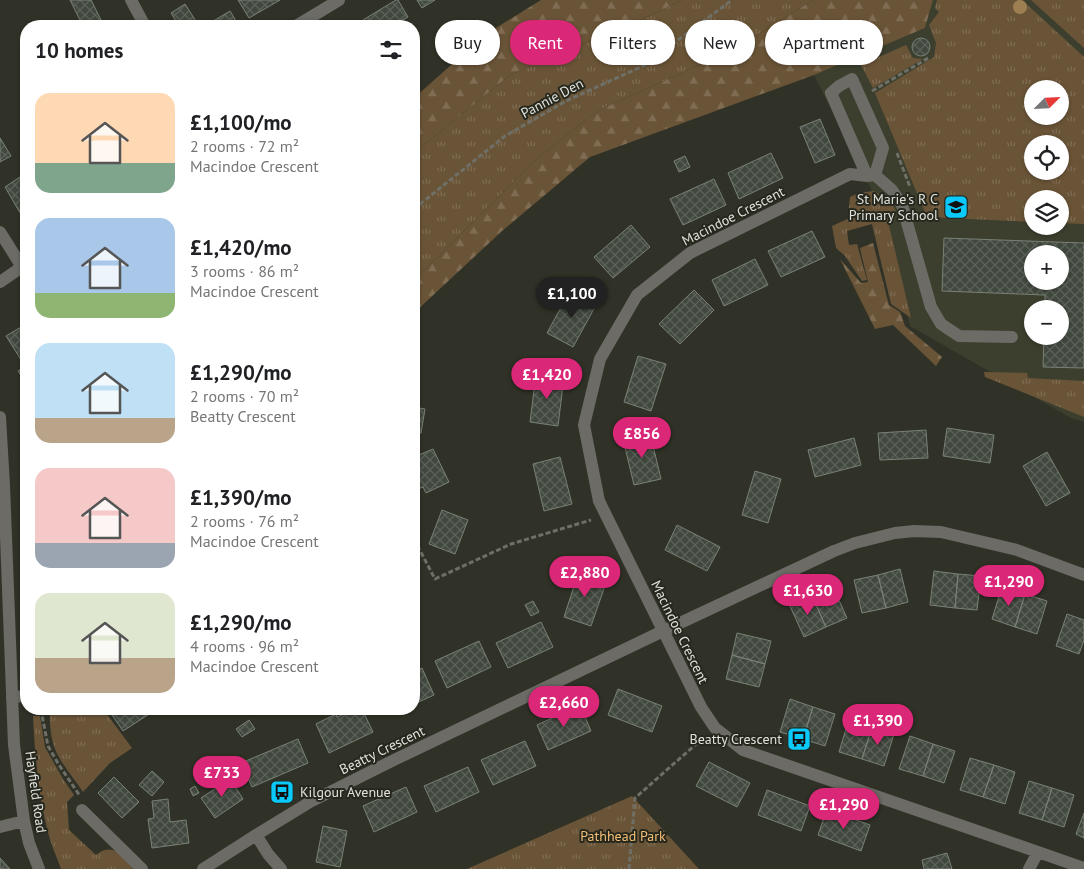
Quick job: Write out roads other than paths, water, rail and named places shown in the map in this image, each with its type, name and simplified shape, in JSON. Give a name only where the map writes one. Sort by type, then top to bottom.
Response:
[{"type":"street","points":[[131,0],[142,20]]},
{"type":"street","points":[[306,20],[339,0]]},
{"type":"street","points":[[871,176],[883,148],[852,79],[831,93],[871,176],[892,190],[902,205],[930,307],[941,324],[959,336],[1012,337]]},
{"type":"street","name":"Macindoe Crescent","points":[[871,176],[850,174],[690,253],[638,295],[600,359],[584,425],[599,501],[701,707],[715,728],[743,750],[1084,868]]},
{"type":"street","points":[[0,232],[20,260]]},
{"type":"street","points":[[0,282],[20,268]]},
{"type":"street","name":"Hayfield Road","points":[[0,417],[14,745],[24,821],[29,843],[39,869]]},
{"type":"street","name":"Beatty Crescent","points":[[203,869],[310,802],[396,759],[663,631],[855,543],[895,533],[914,531],[941,532],[1017,550],[1084,575]]},
{"type":"street","points":[[12,698],[20,696]]},
{"type":"street","points":[[82,810],[142,869]]},
{"type":"street","points":[[0,828],[24,821]]},
{"type":"street","points":[[256,835],[268,854],[281,869]]},
{"type":"street","points":[[1030,869],[1038,852]]},
{"type":"place","name":"St Marie's R C Primary School","points":[[956,207]]},
{"type":"place","name":"Beatty Crescent","points":[[799,739]]},
{"type":"place","name":"Kilgour Avenue","points":[[282,792]]},
{"type":"park label","name":"Pathhead Park","points":[[623,836]]}]
